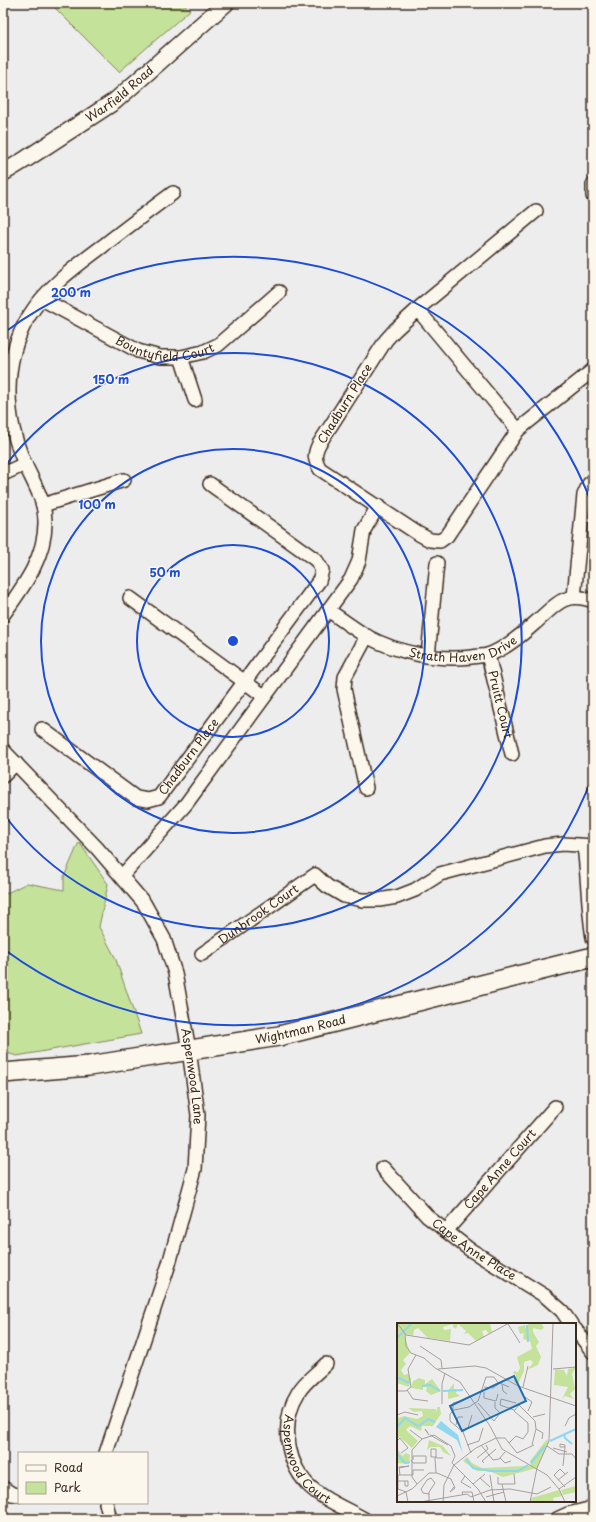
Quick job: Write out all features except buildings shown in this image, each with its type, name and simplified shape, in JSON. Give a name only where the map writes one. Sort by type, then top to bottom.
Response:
[{"type":"main road","name":"Wightman Road","points":[[3,1073],[88,1066],[279,1036],[593,957]]},
{"type":"street","name":"Warfield Road","points":[[3,173],[116,101],[226,3]]},
{"type":"street","points":[[593,185],[593,196]]},
{"type":"street","points":[[3,615],[28,580],[41,551],[45,520],[43,505],[18,449],[9,408],[7,363],[29,316],[42,299],[65,275],[173,193]]},
{"type":"street","name":"Chadburn Place","points":[[536,211],[418,310],[386,340],[315,452],[315,461],[320,469],[430,540],[440,541],[447,536],[518,430],[593,370]]},
{"type":"street","name":"Bountyfield Court","points":[[42,299],[138,351],[160,357],[181,357],[204,352],[218,345],[279,292]]},
{"type":"street","points":[[418,310],[518,430]]},
{"type":"street","points":[[181,357],[195,400]]},
{"type":"street","points":[[3,474],[25,464]]},
{"type":"street","points":[[43,505],[124,480]]},
{"type":"street","points":[[593,481],[589,484],[584,495],[574,597],[593,601]]},
{"type":"street","name":"Chadburn Place","points":[[42,729],[136,798],[148,800],[159,797],[320,580],[322,570],[316,560],[210,484]]},
{"type":"street","name":"Chadburn Place","points":[[122,876],[186,804],[351,579],[357,569],[364,530],[378,506]]},
{"type":"street","points":[[428,656],[437,563]]},
{"type":"street","name":"Strath Haven Drive","points":[[328,610],[367,636],[396,648],[428,656],[456,658],[488,655],[511,642],[536,623],[553,606],[574,597]]},
{"type":"street","points":[[130,598],[264,696]]},
{"type":"street","points":[[366,788],[344,689],[345,677],[367,636]]},
{"type":"street","name":"Pruitt Court","points":[[488,655],[512,754]]},
{"type":"street","name":"Aspenwood Lane","points":[[3,750],[122,876],[144,903],[164,939],[175,973],[189,1050],[198,1115],[195,1168],[169,1264],[106,1452]]},
{"type":"street","points":[[3,776],[16,763]]},
{"type":"street","name":"Dunbrook Court","points":[[202,954],[315,875],[327,886],[344,896],[362,900],[379,900],[397,897],[415,890],[440,874],[545,846],[563,844],[589,846]]},
{"type":"street","points":[[589,846],[589,910],[593,938]]},
{"type":"street","name":"Cape Anne Court","points":[[446,1231],[555,1107]]},
{"type":"street","name":"Cape Anne Place","points":[[383,1168],[428,1217],[469,1249],[544,1296],[562,1311],[570,1323]]},
{"type":"street","points":[[576,1330],[593,1352]]},
{"type":"street","name":"Aspenwood Court","points":[[326,1364],[299,1391],[292,1404],[288,1422],[288,1446],[295,1466],[303,1480],[320,1494],[364,1519]]},
{"type":"street","points":[[3,1488],[12,1494],[18,1495]]},
{"type":"street","points":[[106,1504],[110,1519]]},
{"type":"street","points":[[557,1519],[568,1514],[593,1508]]},
{"type":"green space","points":[[50,3],[182,3],[190,10],[119,72]]},
{"type":"green space","points":[[79,842],[108,884],[99,927],[115,957],[141,1034],[17,1056],[3,1052],[3,895],[27,883],[64,890],[64,877]]}]
